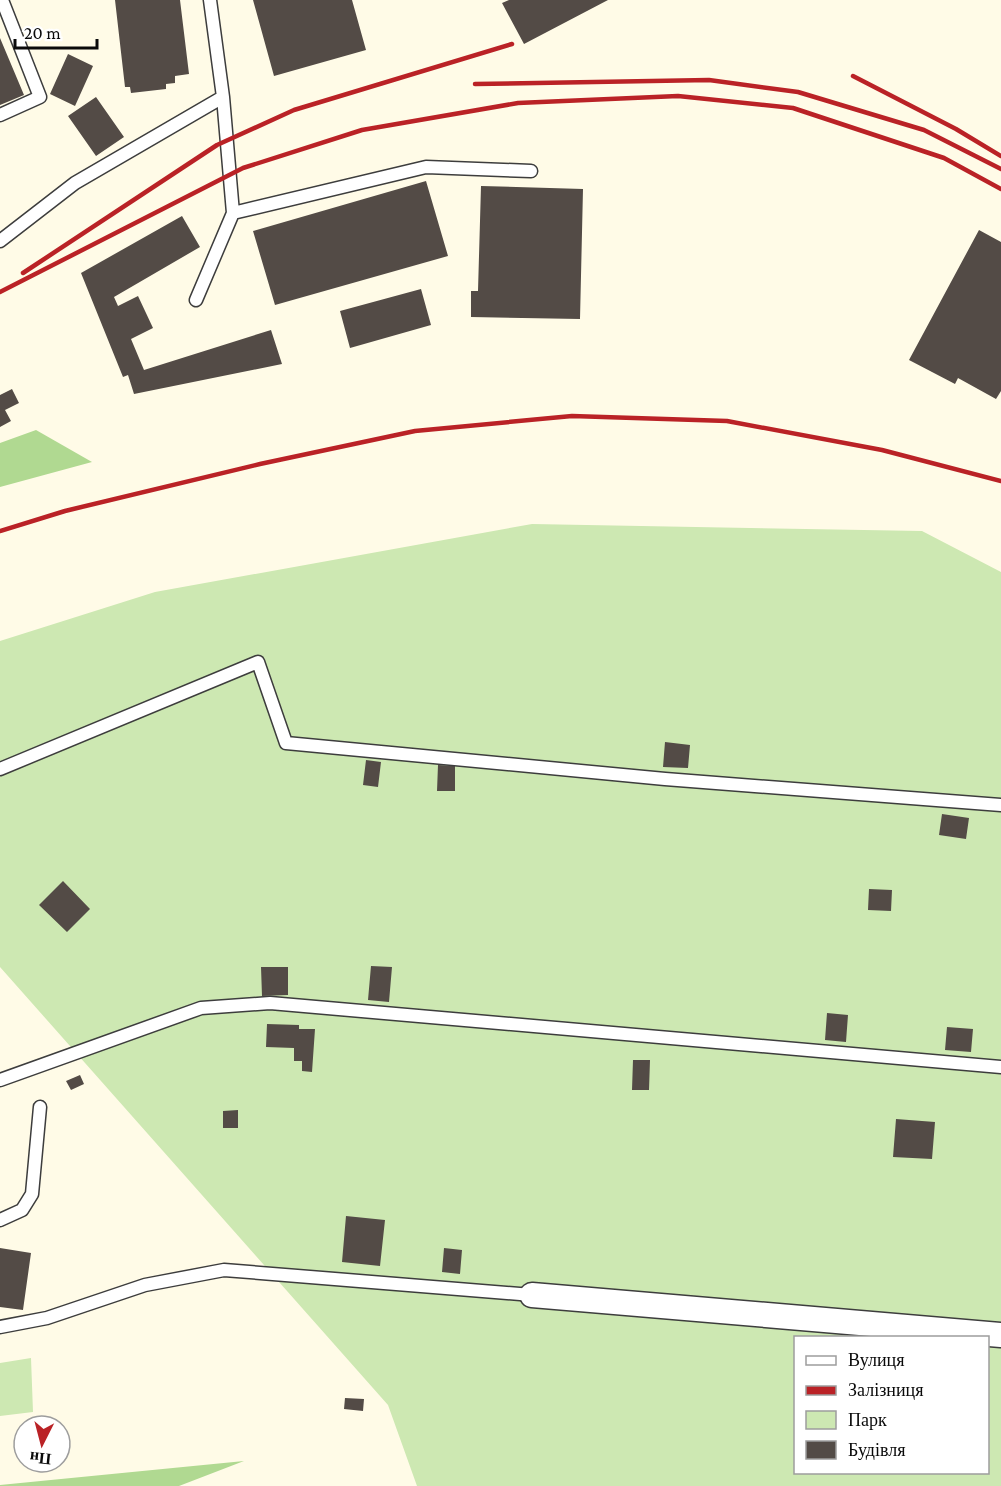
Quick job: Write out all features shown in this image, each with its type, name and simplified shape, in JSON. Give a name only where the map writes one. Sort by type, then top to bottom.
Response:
[{"type":"street","points":[[532,1295],[1001,1335]]},
{"type":"lane","points":[[0,115],[40,97],[2,0]]},
{"type":"lane","points":[[196,300],[233,213],[223,97],[210,0]]},
{"type":"lane","points":[[0,241],[75,183],[223,97]]},
{"type":"lane","points":[[233,213],[426,167],[531,171]]},
{"type":"lane","points":[[0,769],[258,662],[286,743],[665,779],[1001,805]]},
{"type":"lane","points":[[0,1080],[201,1008],[270,1003],[1001,1067]]},
{"type":"lane","points":[[0,1220],[17,1214],[30,1200],[40,1107]]},
{"type":"lane","points":[[0,1327],[46,1318],[145,1285],[224,1270],[532,1295]]},
{"type":"green space","points":[[36,430],[92,462],[0,487],[0,443]]},
{"type":"green space","points":[[532,524],[922,531],[1001,572],[1001,1486],[417,1486],[388,1405],[0,967],[0,641],[155,592]]},
{"type":"green space","points":[[31,1358],[33,1412],[0,1416],[0,1363]]},
{"type":"green space","points":[[244,1461],[179,1486],[0,1486],[0,1485]]},
{"type":"building","points":[[115,0],[180,0],[189,74],[175,76],[175,83],[166,84],[166,89],[131,93],[130,87],[125,87]]},
{"type":"building","points":[[253,0],[352,0],[366,50],[274,76]]},
{"type":"building","points":[[509,0],[608,0],[524,44],[502,3]]},
{"type":"building","points":[[0,38],[24,95],[0,105]]},
{"type":"building","points":[[68,54],[93,66],[75,106],[50,94]]},
{"type":"building","points":[[96,97],[124,137],[96,156],[68,116]]},
{"type":"building","points":[[426,181],[448,256],[275,305],[253,231]]},
{"type":"building","points":[[481,186],[583,189],[580,319],[471,317],[471,291],[478,291]]},
{"type":"building","points":[[182,216],[200,247],[114,297],[118,306],[138,296],[153,328],[131,339],[144,370],[271,330],[282,364],[134,394],[128,375],[123,377],[81,273]]},
{"type":"building","points":[[979,230],[1001,242],[1001,391],[996,399],[958,378],[955,384],[909,360]]},
{"type":"building","points":[[421,289],[431,325],[350,348],[340,311]]},
{"type":"building","points":[[12,389],[19,403],[5,410],[11,421],[0,427],[0,395]]},
{"type":"building","points":[[665,742],[690,745],[688,768],[663,767]]},
{"type":"building","points":[[366,760],[381,762],[378,787],[363,785]]},
{"type":"building","points":[[438,765],[455,766],[455,791],[437,791]]},
{"type":"building","points":[[942,814],[969,818],[966,839],[939,835]]},
{"type":"building","points":[[63,881],[90,909],[67,932],[39,905]]},
{"type":"building","points":[[869,889],[892,890],[891,911],[868,910]]},
{"type":"building","points":[[371,966],[392,967],[389,1002],[368,1000]]},
{"type":"building","points":[[261,967],[288,967],[288,995],[262,996]]},
{"type":"building","points":[[827,1013],[848,1015],[846,1042],[825,1040]]},
{"type":"building","points":[[267,1024],[299,1025],[299,1029],[315,1029],[312,1072],[302,1071],[302,1061],[294,1061],[294,1048],[266,1047]]},
{"type":"building","points":[[947,1027],[973,1029],[971,1052],[945,1050]]},
{"type":"building","points":[[633,1060],[650,1060],[649,1090],[632,1090]]},
{"type":"building","points":[[80,1075],[84,1084],[71,1090],[66,1081]]},
{"type":"building","points":[[238,1110],[238,1128],[223,1128],[223,1111]]},
{"type":"building","points":[[896,1119],[935,1122],[932,1159],[893,1157]]},
{"type":"building","points":[[346,1216],[385,1220],[380,1266],[342,1262]]},
{"type":"building","points":[[0,1248],[31,1253],[23,1310],[0,1307]]},
{"type":"building","points":[[444,1248],[462,1250],[460,1274],[442,1272]]},
{"type":"building","points":[[345,1398],[364,1399],[363,1411],[344,1409]]},
{"type":"railway","points":[[23,273],[217,145],[294,110],[512,44]]},
{"type":"railway","points":[[853,76],[956,129],[1001,156]]},
{"type":"railway","points":[[475,84],[709,80],[798,92],[924,130],[1001,169]]},
{"type":"railway","points":[[0,292],[243,168],[362,130],[518,103],[678,96],[793,108],[944,158],[1001,189]]},
{"type":"railway","points":[[0,531],[65,511],[260,464],[415,431],[572,416],[727,421],[882,450],[1001,481]]}]
